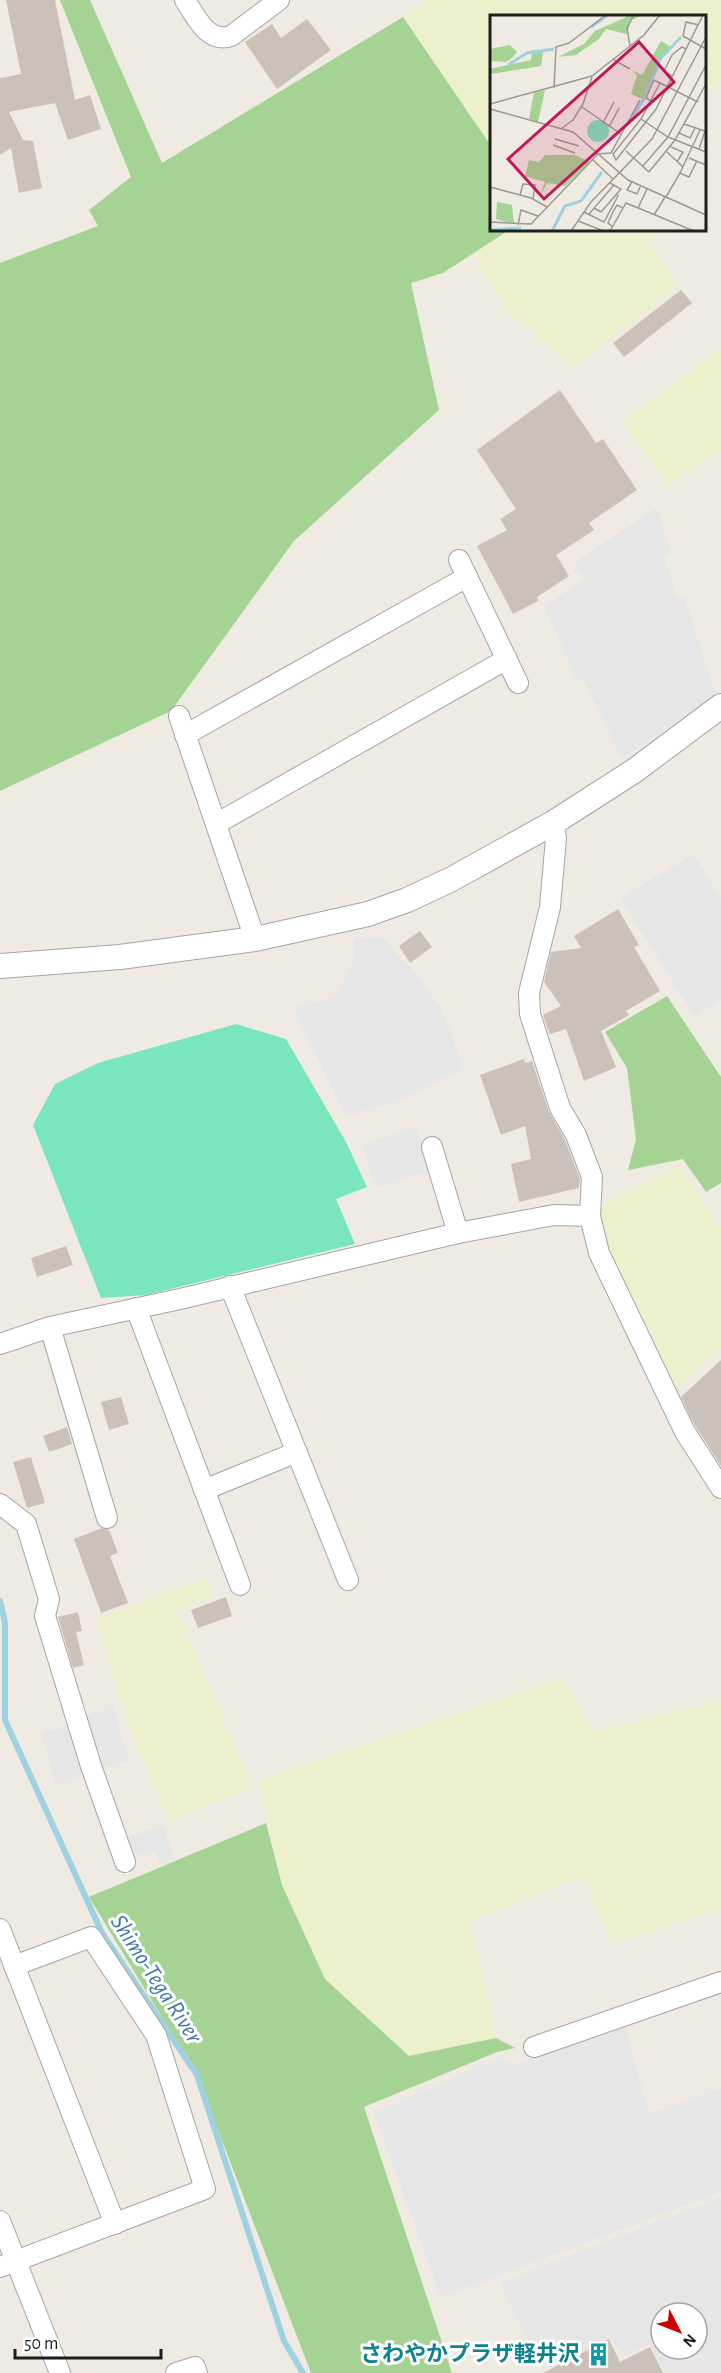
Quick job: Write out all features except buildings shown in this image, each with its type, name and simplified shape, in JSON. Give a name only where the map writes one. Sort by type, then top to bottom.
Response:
[{"type":"street","points":[[185,0],[204,28],[222,39],[231,36],[279,0]]},
{"type":"street","points":[[185,735],[463,568],[518,683]]},
{"type":"street","points":[[216,824],[507,659]]},
{"type":"street","points":[[0,966],[120,957],[255,939],[346,920],[407,900],[450,880],[553,823],[634,771],[721,706]]},
{"type":"street","points":[[179,717],[255,939]]},
{"type":"street","points":[[553,823],[556,838],[550,907],[529,993],[530,1014],[560,1108],[576,1135],[592,1177],[590,1216],[599,1253],[686,1432],[721,1488]]},
{"type":"street","points":[[432,1147],[458,1233]]},
{"type":"street","points":[[0,1344],[50,1327],[458,1233],[554,1215],[590,1216]]},
{"type":"street","points":[[230,1286],[348,1580]]},
{"type":"street","points":[[136,1308],[240,1585]]},
{"type":"street","points":[[50,1327],[107,1518]]},
{"type":"street","points":[[204,1490],[297,1452]]},
{"type":"street","points":[[0,1504],[26,1524],[49,1599],[45,1616],[91,1766],[125,1862]]},
{"type":"street","points":[[0,1929],[115,2224]]},
{"type":"street","points":[[8,2264],[205,2189],[156,2035],[91,1937],[14,1966]]},
{"type":"street","points":[[534,2047],[721,1982]]},
{"type":"street","points":[[0,2221],[8,2264],[60,2373]]},
{"type":"street","points":[[176,2373],[195,2367],[197,2373]]},
{"type":"green space","points":[[60,0],[90,0],[162,163],[403,17],[490,145],[490,231],[507,231],[443,273],[411,283],[439,410],[294,541],[171,711],[0,791],[0,263],[98,226],[89,210],[131,177]]},
{"type":"green space","points":[[429,0],[721,0],[721,81],[706,90],[706,15],[490,15],[490,145],[403,17]]},
{"type":"green space","points":[[508,231],[661,231],[649,239],[678,286],[573,368],[505,309],[473,255]]},
{"type":"green space","points":[[721,348],[721,450],[668,486],[622,422]]},
{"type":"green space","points":[[667,996],[721,1077],[721,1183],[706,1192],[683,1159],[628,1170],[636,1139],[627,1068],[605,1032]]},
{"type":"green space","points":[[236,1024],[286,1039],[346,1142],[367,1187],[336,1199],[355,1244],[146,1295],[101,1298],[33,1125],[55,1084],[98,1063]]},
{"type":"green space","points":[[679,1166],[721,1229],[721,1349],[671,1392],[597,1237],[598,1207]]},
{"type":"green space","points":[[207,1578],[213,1596],[177,1610],[252,1787],[169,1821],[129,1729],[96,1619]]},
{"type":"green space","points":[[562,1678],[593,1732],[721,1700],[721,1909],[612,1944],[583,1876],[470,1922],[496,2038],[409,2056],[325,1979],[282,1885],[258,1780]]},
{"type":"green space","points":[[266,1823],[282,1885],[325,1979],[409,2056],[496,2038],[515,2048],[497,2052],[364,2107],[452,2373],[311,2373],[197,2075],[89,1897]]},
{"type":"shaded area","points":[[657,508],[671,552],[664,555],[677,599],[684,597],[716,695],[622,759],[583,679],[577,680],[544,606],[585,579],[574,563]]},
{"type":"shaded area","points":[[694,854],[721,899],[721,999],[695,1017],[620,898]]},
{"type":"shaded area","points":[[382,937],[419,977],[442,1010],[464,1069],[396,1101],[346,1116],[294,1009],[337,995],[354,959],[354,938]]},
{"type":"shaded area","points":[[417,1127],[430,1171],[375,1187],[362,1144]]},
{"type":"shaded area","points":[[113,1707],[129,1760],[100,1769],[82,1717]]},
{"type":"shaded area","points":[[72,1724],[87,1773],[56,1785],[41,1733]]},
{"type":"shaded area","points":[[163,1825],[174,1860],[160,1865],[154,1850],[135,1856],[128,1837]]},
{"type":"shaded area","points":[[625,2026],[649,2114],[721,2088],[721,2192],[441,2297],[374,2113],[497,2059],[514,2065]]},
{"type":"shaded area","points":[[721,2197],[721,2373],[665,2373],[659,2361],[709,2361],[709,2301],[649,2301],[649,2344],[623,2357],[611,2337],[543,2370],[500,2283]]},
{"type":"waterway","name":"Shimo-Tega River","points":[[0,1601],[5,1623],[5,1720],[102,1933],[197,2075],[284,2341],[303,2373]]},
{"type":"place","name":"さわやかプラザ軽井沢","points":[[598,2354]]}]
